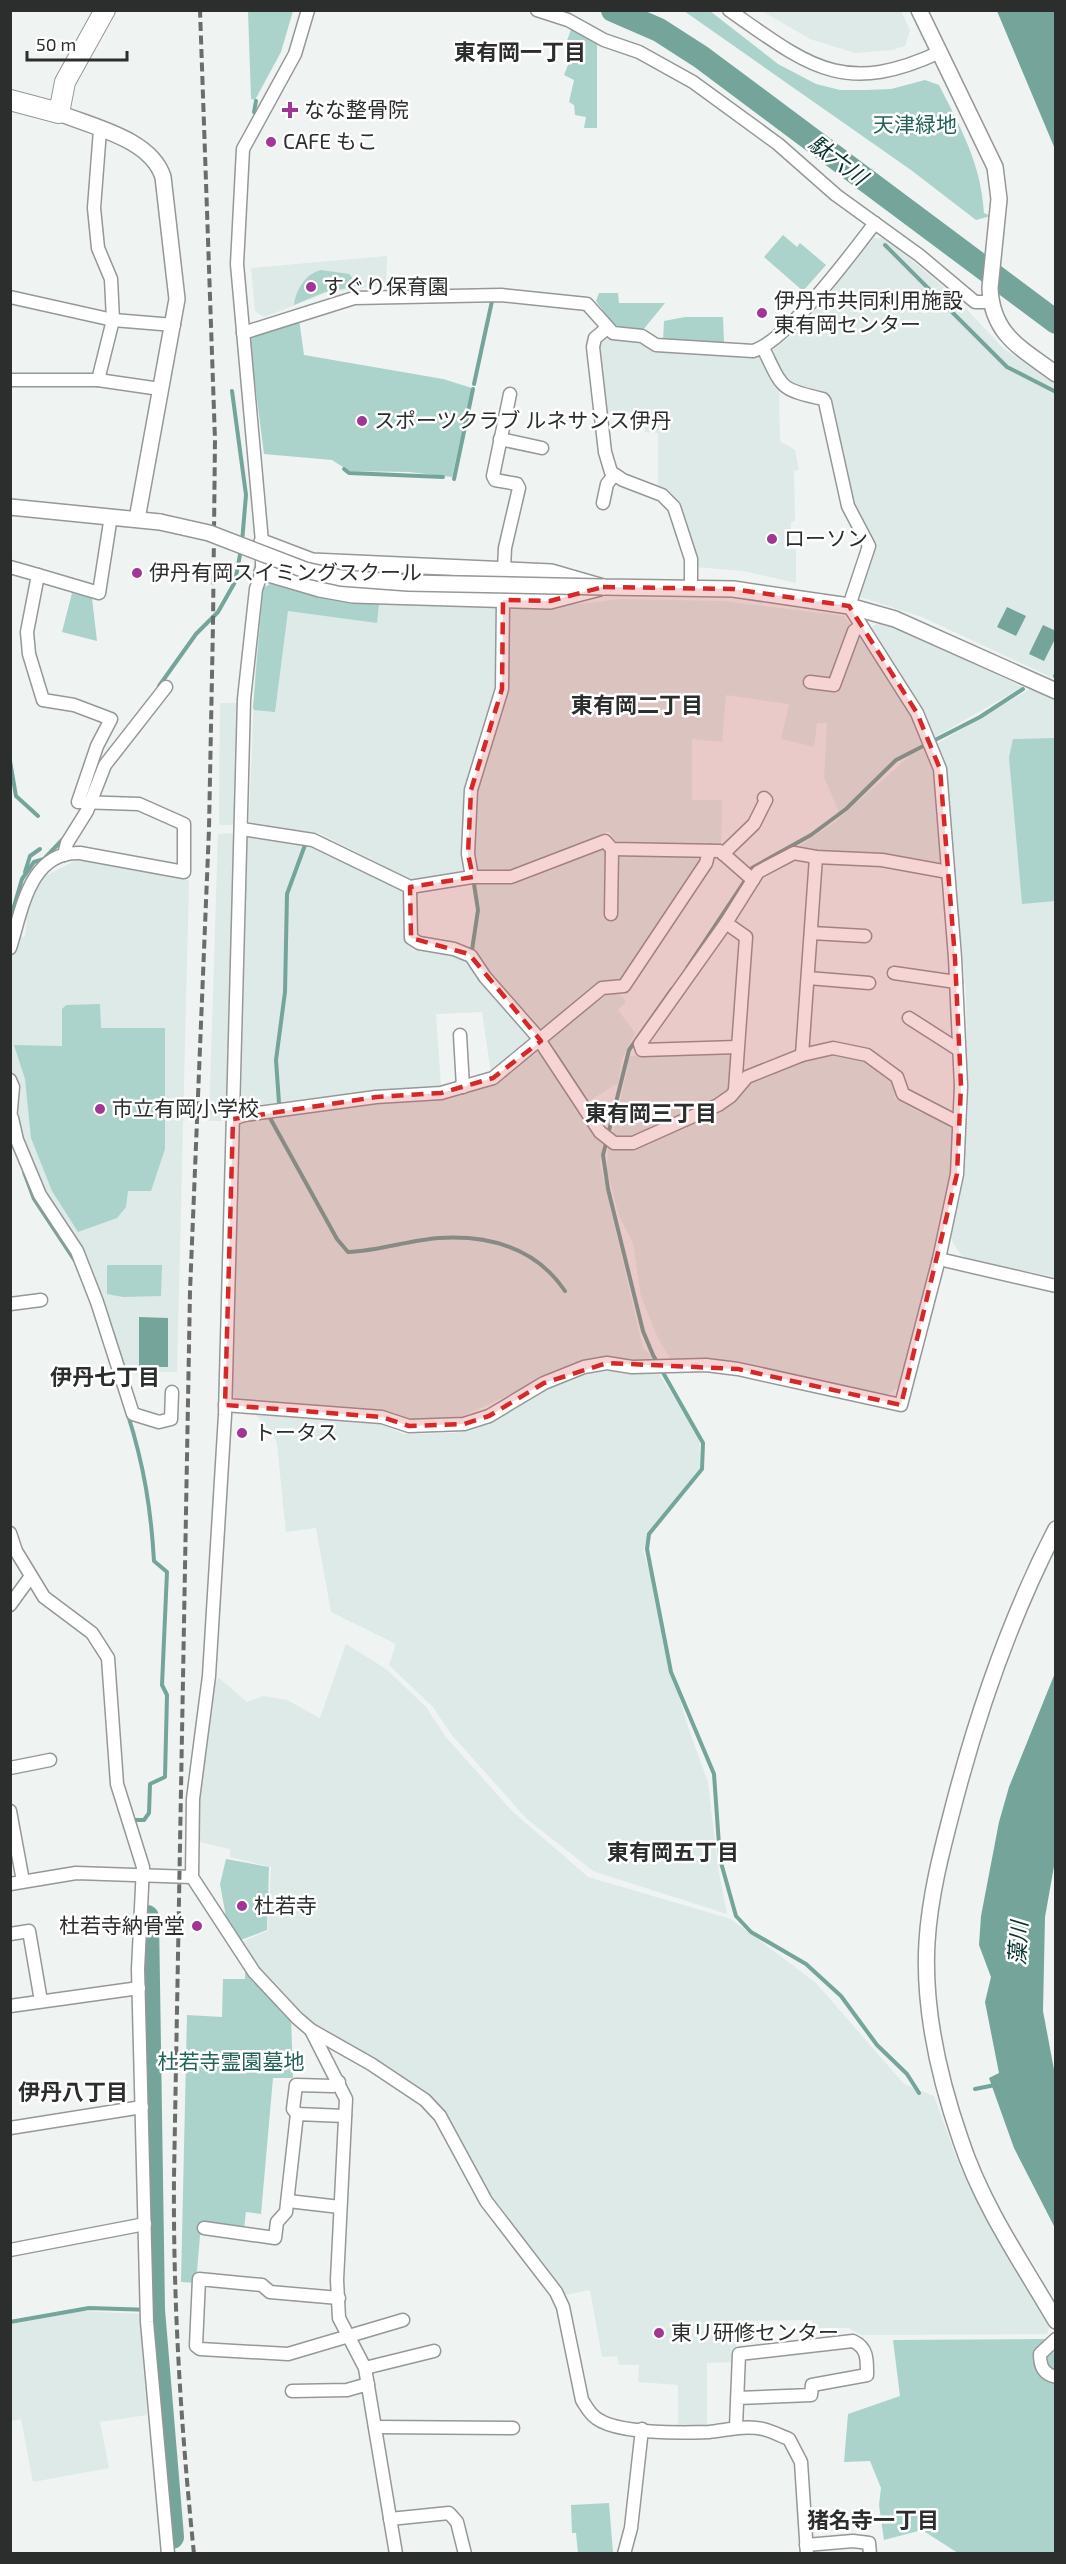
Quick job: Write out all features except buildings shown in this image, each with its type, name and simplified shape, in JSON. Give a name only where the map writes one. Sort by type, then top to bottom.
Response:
[{"type":"main road","points":[[10,100],[59,113],[65,82],[105,10]]},
{"type":"street","points":[[308,10],[295,54],[243,149],[237,264],[262,542],[262,572],[256,589],[244,699],[225,1405],[209,1676],[193,1799],[192,1877],[254,1972],[311,2030],[371,2064],[425,2100],[440,2116],[486,2201],[556,2292],[563,2307],[582,2400],[596,2418],[613,2426],[642,2429],[703,2432],[736,2427],[764,2429],[789,2439],[801,2462],[806,2549],[853,2541],[869,2543],[870,2553]]},
{"type":"street","points":[[537,10],[568,20],[604,40],[639,52],[693,82],[778,144],[836,195],[919,255],[975,302],[991,295]]},
{"type":"street","points":[[729,10],[810,64],[852,74],[896,71],[940,52]]},
{"type":"street","points":[[920,10],[995,167],[999,188],[991,295],[997,322],[1004,335],[1056,374]]},
{"type":"street","points":[[59,113],[146,149],[161,171],[177,299],[174,326],[160,389],[137,519]]},
{"type":"street","points":[[98,380],[112,320],[111,279],[98,248],[94,208],[100,130]]},
{"type":"street","points":[[243,333],[354,298],[501,295],[586,304],[594,309],[606,329],[613,333],[642,336],[664,346],[742,351],[763,348],[794,320],[875,223]]},
{"type":"street","points":[[10,297],[112,320],[174,326]]},
{"type":"street","points":[[606,329],[595,338],[593,347],[605,452],[614,475],[662,495],[674,507],[691,559],[691,588]]},
{"type":"street","points":[[225,1405],[382,1417],[409,1426],[464,1424],[489,1416],[544,1383],[584,1367],[607,1363],[632,1367],[706,1365],[738,1369],[901,1405],[939,1258],[957,1174],[959,1050],[956,981],[939,768],[917,713],[849,606],[869,546],[848,506],[825,402],[823,399],[791,392],[781,384],[763,348]]},
{"type":"street","points":[[10,380],[98,380],[160,389]]},
{"type":"street","points":[[504,570],[505,548],[519,488],[517,484],[495,480],[493,476],[510,394]]},
{"type":"street","points":[[500,439],[542,448]]},
{"type":"street","points":[[603,503],[607,484],[614,475]]},
{"type":"street","points":[[10,507],[159,522],[209,533],[305,570],[341,578],[408,583],[733,589],[849,606],[895,619],[1056,691]]},
{"type":"street","points":[[10,567],[99,592],[111,516]]},
{"type":"street","points":[[262,542],[312,561],[551,572],[603,587]]},
{"type":"street","points":[[262,572],[320,589],[353,594],[550,600],[570,597],[603,587]]},
{"type":"street","points":[[10,948],[34,876],[43,866],[64,855],[80,853],[184,872],[184,824],[139,804],[78,802],[97,746],[111,719],[74,705],[43,700],[29,654],[27,632],[38,575]]},
{"type":"street","points":[[472,877],[468,854],[469,803],[475,771],[502,689],[503,600]]},
{"type":"street","points":[[810,682],[834,685],[854,631],[861,626]]},
{"type":"street","points":[[64,855],[67,843],[90,803],[105,765],[166,687]]},
{"type":"street","points":[[723,854],[754,824],[766,800],[764,798]]},
{"type":"street","points":[[242,829],[313,840],[410,887],[472,877],[511,877],[605,841],[612,849],[611,914]]},
{"type":"street","points":[[612,849],[720,851],[753,880]]},
{"type":"street","points":[[233,1119],[244,1115],[375,1096],[441,1093],[493,1078],[602,988],[624,986],[706,863],[710,851]]},
{"type":"street","points":[[737,1047],[642,1050],[640,1044],[726,923],[758,872],[794,853],[816,857],[882,860],[948,872]]},
{"type":"street","points":[[802,1055],[816,857]]},
{"type":"street","points":[[410,887],[411,938],[419,943],[468,954],[539,1040],[606,1139],[619,1144],[633,1143],[717,1105],[731,1096],[747,1077],[802,1055],[832,1048],[867,1055],[897,1077],[903,1094],[959,1123]]},
{"type":"street","points":[[726,923],[746,937],[735,1089]]},
{"type":"street","points":[[811,933],[865,936]]},
{"type":"street","points":[[894,973],[956,981]]},
{"type":"street","points":[[808,978],[869,983]]},
{"type":"street","points":[[909,1018],[959,1050]]},
{"type":"street","points":[[460,1035],[463,1087]]},
{"type":"street","points":[[10,1080],[13,1088],[11,1119],[17,1140],[40,1195],[77,1251],[97,1302],[133,1414],[159,1422],[171,1419],[172,1392]]},
{"type":"street","points":[[939,1258],[1056,1286]]},
{"type":"street","points":[[10,1304],[41,1300]]},
{"type":"street","points":[[1056,1529],[1004,1640],[979,1710],[932,1894],[927,1943],[929,2001],[935,2049],[961,2144],[982,2193],[1056,2321]]},
{"type":"street","points":[[10,1533],[13,1552],[44,1597],[92,1633],[108,1658],[117,1784],[143,1867],[139,1988],[147,2322],[168,2553]]},
{"type":"street","points":[[10,1605],[31,1575]]},
{"type":"street","points":[[10,1768],[50,1760]]},
{"type":"street","points":[[10,1811],[17,1882],[76,1873],[192,1877]]},
{"type":"street","points":[[10,1934],[29,1931],[41,2001]]},
{"type":"street","points":[[10,2006],[139,1988]]},
{"type":"street","points":[[311,2030],[346,2099],[340,2207],[339,2318],[365,2368],[396,2553]]},
{"type":"street","points":[[204,2228],[275,2238],[278,2222],[286,2212],[288,2201],[297,2114],[293,2109],[296,2085],[333,2086],[339,2082]]},
{"type":"street","points":[[10,2128],[142,2108]]},
{"type":"street","points":[[297,2114],[345,2116]]},
{"type":"street","points":[[288,2201],[340,2207]]},
{"type":"street","points":[[10,2250],[145,2224]]},
{"type":"street","points":[[339,2298],[270,2292],[262,2285],[199,2279],[196,2346],[200,2349],[288,2354],[403,2320]]},
{"type":"street","points":[[1056,2338],[1040,2354],[1040,2364],[1044,2373],[1056,2378]]},
{"type":"street","points":[[736,2427],[737,2398],[739,2354],[853,2341],[862,2345],[867,2356],[867,2375],[812,2385],[811,2395],[737,2398]]},
{"type":"street","points":[[365,2368],[434,2351]]},
{"type":"street","points":[[292,2391],[347,2390],[368,2384]]},
{"type":"street","points":[[375,2427],[513,2428]]},
{"type":"street","points":[[624,2553],[631,2528],[642,2429]]},
{"type":"street","points":[[390,2519],[449,2513],[457,2522],[465,2553]]},
{"type":"highlighted area","points":[[603,587],[691,588],[733,589],[849,606],[917,713],[940,769],[955,958],[961,1086],[957,1174],[901,1405],[738,1369],[607,1363],[544,1383],[489,1416],[464,1424],[409,1426],[382,1417],[225,1405],[233,1119],[376,1097],[441,1093],[493,1078],[541,1041],[469,954],[411,938],[410,887],[473,877],[468,854],[471,790],[502,689],[503,600],[550,601]]},
{"type":"shaded area","points":[[762,11],[901,11],[910,30],[905,46],[892,50],[855,53],[810,39]]},
{"type":"shaded area","points":[[874,238],[886,238],[955,297],[1003,348],[1055,384],[1055,679],[922,617],[857,596],[874,544],[853,510],[831,398],[795,390],[786,381],[771,351],[799,330]]},
{"type":"shaded area","name":"すぐり保育園","points":[[387,256],[386,285],[326,293],[264,317],[255,311],[251,268]]},
{"type":"shaded area","points":[[604,337],[634,337],[687,353],[763,357],[779,387],[780,441],[795,450],[799,470],[794,471],[795,521],[791,522],[791,549],[796,550],[796,583],[743,571],[695,567],[682,513],[658,489],[658,433],[645,432],[644,412],[607,413],[597,341]]},
{"type":"shaded area","points":[[263,588],[496,604],[498,690],[482,736],[467,872],[412,880],[319,833],[252,824],[249,820],[256,651]]},
{"type":"shaded area","points":[[619,599],[723,601],[844,616],[875,658],[914,721],[924,743],[895,760],[839,812],[824,777],[827,723],[817,723],[814,747],[781,739],[789,704],[726,695],[722,742],[692,739],[692,800],[722,800],[721,846],[619,846],[609,831],[514,872],[475,871],[471,855],[475,785],[499,711],[509,605],[581,604]]},
{"type":"shaded area","points":[[880,622],[894,626],[1022,687],[932,739],[870,632],[870,628]]},
{"type":"shaded area","points":[[1030,689],[1055,697],[1055,1277],[973,1260],[961,1255],[953,1243],[950,1232],[961,1180],[968,1115],[966,995],[944,758],[935,745]]},
{"type":"shaded area","points":[[220,703],[238,703],[237,825],[219,825]]},
{"type":"shaded area","points":[[924,749],[933,772],[937,794],[941,847],[941,863],[938,868],[822,856],[795,849],[835,822],[911,755]]},
{"type":"shaded area","points":[[237,833],[229,1121],[209,1121],[218,834]]},
{"type":"shaded area","points":[[247,836],[307,844],[405,892],[407,935],[464,957],[533,1040],[491,1073],[482,1012],[436,1014],[441,1087],[310,1098],[241,1108]]},
{"type":"shaded area","points":[[602,848],[607,853],[698,855],[702,862],[624,981],[541,1034],[473,950],[480,910],[475,882],[517,882]]},
{"type":"shaded area","name":"市立有岡小学校","points":[[80,858],[169,872],[168,876],[189,880],[177,1372],[126,1372],[84,1254],[45,1195],[18,1134],[16,1083],[11,1070],[11,955],[16,936],[25,937],[27,920],[21,917],[34,882]]},
{"type":"shaded area","points":[[606,991],[618,991],[626,1002],[618,1010],[635,1033],[622,1059],[618,1083],[589,1101],[546,1039]]},
{"type":"shaded area","points":[[731,1051],[732,1086],[724,1097],[628,1140],[612,1138],[630,1056]]},
{"type":"shaded area","points":[[829,1051],[865,1058],[899,1085],[894,1098],[920,1113],[953,1125],[952,1180],[900,1386],[886,1396],[672,1362],[658,1338],[641,1297],[633,1243],[619,1216],[607,1170],[608,1145],[629,1148],[748,1081]]},
{"type":"shaded area","points":[[537,1052],[542,1052],[603,1140],[600,1164],[643,1348],[652,1357],[652,1361],[636,1362],[616,1357],[583,1361],[459,1418],[415,1420],[378,1409],[237,1400],[232,1395],[239,1125],[248,1119],[497,1081]]},
{"type":"shaded area","points":[[617,1369],[636,1374],[659,1374],[699,1436],[700,1467],[650,1532],[643,1551],[653,1583],[664,1645],[688,1727],[708,1782],[718,1868],[727,1914],[593,1871],[527,1819],[451,1734],[433,1707],[389,1665],[396,1644],[331,1612],[316,1528],[286,1532],[277,1444],[274,1436],[254,1413],[379,1423],[403,1434],[470,1431],[498,1419],[549,1388],[580,1376]]},
{"type":"shaded area","points":[[346,1644],[386,1669],[426,1707],[445,1736],[512,1811],[588,1877],[731,1919],[815,1982],[904,2084],[934,2096],[960,2168],[1049,2327],[1047,2334],[861,2335],[849,2328],[812,2328],[812,2320],[739,2321],[734,2362],[707,2363],[707,2425],[678,2425],[678,2385],[638,2382],[639,2365],[619,2365],[617,2356],[602,2357],[590,2290],[565,2295],[488,2198],[446,2117],[365,2055],[305,2017],[262,1974],[239,1943],[268,1931],[271,1867],[230,1857],[230,1849],[200,1842],[200,1780],[214,1682],[219,1678],[247,1702],[263,1696],[287,1700],[320,1718]]},
{"type":"shaded area","points":[[82,2311],[139,2314],[147,2415],[100,2422],[109,2468],[33,2482],[21,2419],[11,2421],[11,2324]]},
{"type":"green space","points":[[248,11],[293,11],[281,52],[255,100],[251,99]]},
{"type":"green space","name":"天津緑地","points":[[684,11],[710,11],[778,64],[816,84],[840,90],[891,89],[925,80],[939,85],[969,147],[979,178],[984,213],[991,216],[976,220],[911,170]]},
{"type":"green space","points":[[572,27],[597,37],[597,128],[584,128],[586,117],[575,115],[574,105],[569,102],[574,80],[564,75],[574,50],[565,46]]},
{"type":"green space","points":[[783,235],[797,247],[800,243],[826,265],[803,291],[764,257]]},
{"type":"green space","points":[[321,270],[349,274],[359,286],[325,292],[294,305],[302,283],[310,275]]},
{"type":"green space","points":[[599,293],[618,293],[619,303],[665,303],[643,330],[625,328],[614,324],[606,316],[596,301]]},
{"type":"green space","points":[[685,317],[723,317],[724,343],[663,341],[664,321]]},
{"type":"green space","name":"スポーツクラブ ルネサンス伊丹","points":[[299,319],[304,355],[443,379],[472,388],[452,477],[409,472],[349,471],[332,460],[264,454],[250,344],[252,336]]},
{"type":"green space","points":[[275,581],[377,601],[379,604],[377,623],[288,611],[275,712],[254,710],[253,707],[263,588]]},
{"type":"green space","points":[[72,593],[92,598],[97,641],[62,632]]},
{"type":"green space","points":[[1055,738],[1055,901],[1022,904],[1009,757],[1013,739]]},
{"type":"green space","points":[[100,1004],[101,1028],[165,1028],[165,1149],[151,1191],[128,1191],[126,1207],[117,1218],[78,1232],[52,1191],[31,1138],[25,1079],[14,1045],[62,1046],[62,1009],[66,1005]]},
{"type":"green space","points":[[107,1265],[162,1265],[161,1296],[123,1297],[107,1294]]},
{"type":"green space","name":"杜若寺","points":[[226,1859],[269,1867],[267,1930],[241,1940],[226,1917],[220,1884]]},
{"type":"green space","name":"杜若寺霊園墓地","points":[[245,1970],[291,2015],[293,2078],[273,2078],[261,2214],[246,2212],[244,2229],[201,2224],[196,2283],[181,2282],[187,2015],[222,2017],[223,1979],[245,1979]]},
{"type":"green space","points":[[1045,2339],[1055,2355],[1055,2553],[958,2553],[922,2530],[884,2540],[879,2505],[881,2488],[870,2461],[844,2462],[848,2414],[900,2396],[893,2340]]},
{"type":"green space","points":[[609,2503],[613,2553],[578,2553],[576,2533],[572,2533],[571,2505]]},
{"type":"water","points":[[997,11],[1055,11],[1055,149]]},
{"type":"water","points":[[1007,607],[1026,616],[1016,636],[997,627]]},
{"type":"water","points":[[1043,625],[1056,631],[1055,639],[1044,661],[1029,654]]},
{"type":"water","points":[[139,1317],[168,1318],[168,1367],[139,1367]]},
{"type":"water","name":"藻川","points":[[1055,1673],[1056,1855],[1045,1917],[1043,2011],[1055,2075],[1055,2228],[1014,2148],[989,2078],[999,2073],[985,2002],[991,1977],[979,1945],[981,1916],[999,1822],[1009,1787]]},
{"type":"waterway","name":"駄六川","points":[[613,10],[659,30],[701,57],[1056,322]]},
{"type":"waterway","points":[[254,112],[256,101]]},
{"type":"waterway","points":[[885,245],[1007,367],[1056,392]]},
{"type":"waterway","points":[[474,384],[492,301]]},
{"type":"waterway","points":[[454,479],[473,389]]},
{"type":"waterway","points":[[232,391],[246,495],[242,542]]},
{"type":"waterway","points":[[344,469],[349,473],[443,477]]},
{"type":"waterway","points":[[159,686],[196,634],[218,612],[235,582],[241,549]]},
{"type":"waterway","points":[[752,868],[811,835],[846,809],[896,760],[980,717],[1023,689]]},
{"type":"waterway","points":[[10,761],[16,796],[38,816]]},
{"type":"waterway","points":[[10,920],[22,879],[34,862],[44,859],[63,839]]},
{"type":"waterway","points":[[279,1103],[276,1060],[285,992],[287,894],[305,845]]},
{"type":"waterway","points":[[25,872],[30,856],[40,849]]},
{"type":"waterway","points":[[687,968],[744,882]]},
{"type":"waterway","points":[[472,950],[478,910],[474,884]]},
{"type":"waterway","points":[[672,989],[629,1050],[603,1155],[608,1189],[643,1331],[653,1355],[703,1443],[702,1469],[649,1534],[647,1549],[671,1672],[714,1774],[720,1859],[736,1916],[751,1932],[806,1964],[841,1996],[877,2045],[907,2074],[919,2093]]},
{"type":"waterway","points":[[554,1052],[592,1110]]},
{"type":"waterway","points":[[270,1118],[337,1239],[348,1252],[439,1238],[494,1242],[510,1247],[540,1264],[565,1291]]},
{"type":"waterway","points":[[24,1172],[34,1199],[75,1261]]},
{"type":"waterway","points":[[128,1415],[146,1488],[154,1561],[167,1572],[162,1685],[167,1695],[165,1777],[150,1784],[149,1813],[144,1820],[135,1820]]},
{"type":"waterway","points":[[147,1917],[153,2310],[172,2537]]},
{"type":"waterway","points":[[975,2089],[995,2085]]},
{"type":"waterway","points":[[10,2322],[89,2308],[153,2310]]},
{"type":"railway","points":[[194,2554],[179,2366],[174,2177],[190,1291],[209,829],[213,624],[215,440],[200,10]]},
{"type":"place","name":"なな整骨院","points":[[290,110]]},
{"type":"place","name":"CAFE もこ","points":[[271,142]]},
{"type":"place","name":"すぐり保育園","points":[[311,287]]},
{"type":"place","name":"伊丹市共同利用施設 東有岡センター","points":[[762,313]]},
{"type":"place","name":"スポーツクラブ ルネサンス伊丹","points":[[362,421]]},
{"type":"place","name":"ローソン","points":[[772,539]]},
{"type":"place","name":"伊丹有岡スイミングスクール","points":[[137,573]]},
{"type":"place","name":"市立有岡小学校","points":[[100,1109]]},
{"type":"place","name":"トータス","points":[[242,1433]]},
{"type":"place","name":"杜若寺","points":[[242,1906]]},
{"type":"place","name":"杜若寺納骨堂","points":[[197,1926]]},
{"type":"place","name":"東リ研修センター","points":[[659,2333]]},
{"type":"district","name":"東有岡一丁目","points":[[520,52]]},
{"type":"district","name":"東有岡二丁目","points":[[637,705]]},
{"type":"district","name":"東有岡三丁目","points":[[651,1113]]},
{"type":"district","name":"伊丹七丁目","points":[[105,1377]]},
{"type":"district","name":"東有岡五丁目","points":[[673,1852]]},
{"type":"district","name":"伊丹八丁目","points":[[73,2092]]},
{"type":"district","name":"猪名寺一丁目","points":[[873,2520]]}]
